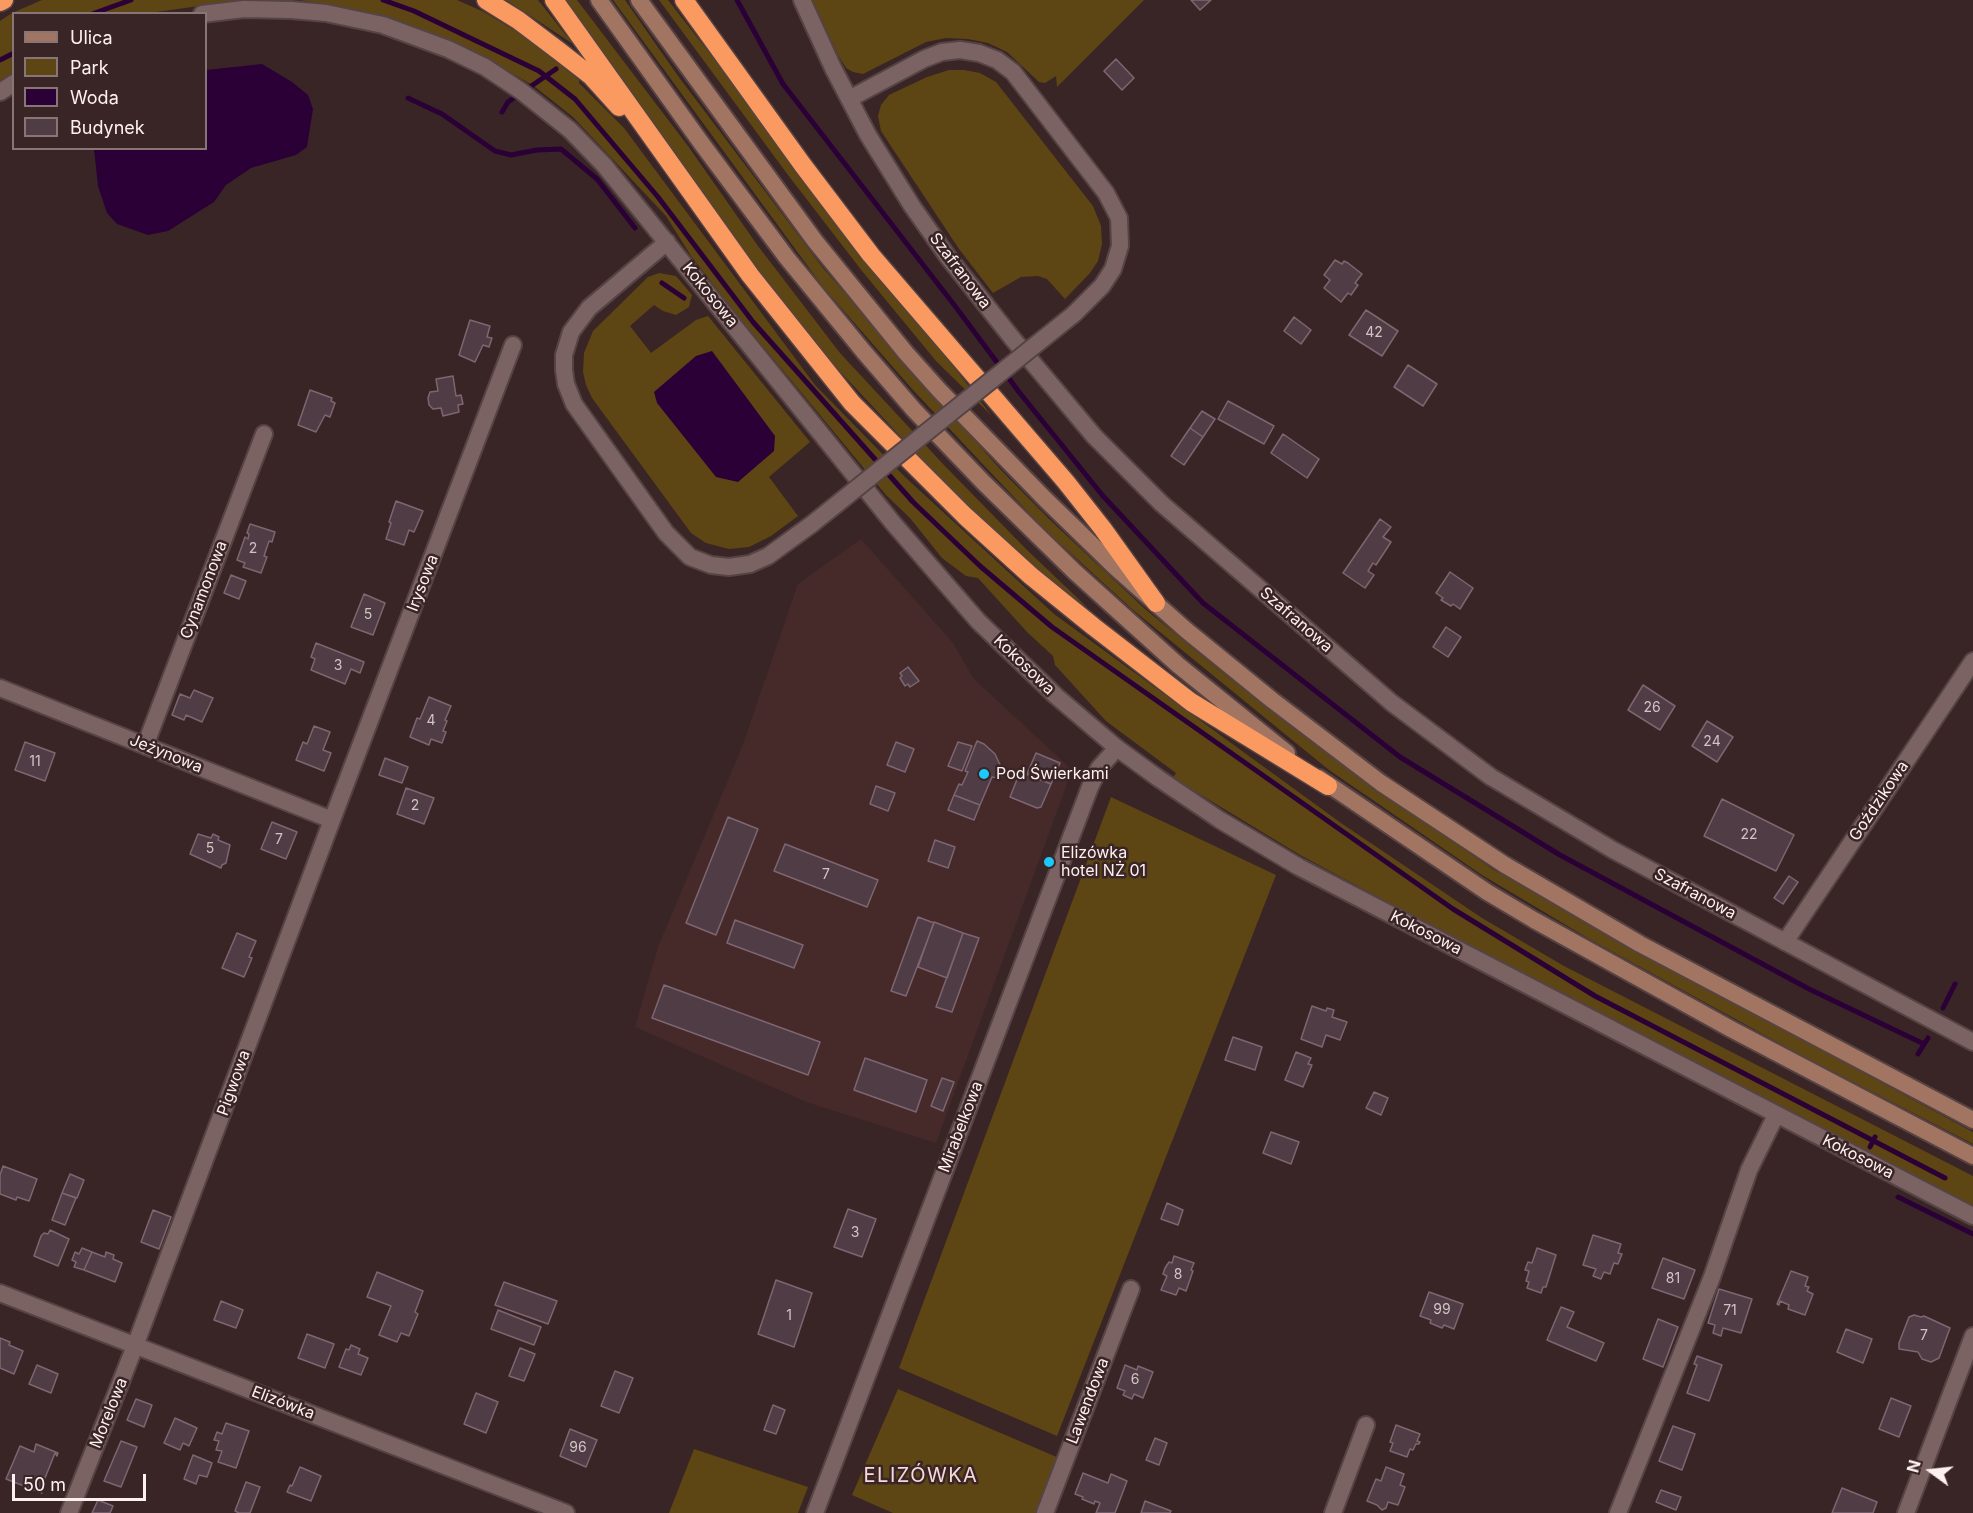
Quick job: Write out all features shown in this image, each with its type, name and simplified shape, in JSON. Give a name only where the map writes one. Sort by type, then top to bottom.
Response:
[{"type":"highway","points":[[0,2],[4,0]]},
{"type":"highway","points":[[486,0],[518,20],[583,70],[622,111],[652,137]]},
{"type":"highway","points":[[554,0],[750,275],[852,403],[965,516],[1031,576],[1085,620],[1191,702],[1329,786]]},
{"type":"highway","points":[[684,0],[871,255],[1066,482],[1156,603]]},
{"type":"highway","points":[[699,0],[730,65]]},
{"type":"main road","points":[[599,0],[775,242],[857,345],[914,410],[1029,529],[1178,665],[1329,786],[1487,892],[1731,1029],[1973,1156]]},
{"type":"main road","points":[[639,0],[786,203],[886,329],[939,390],[1021,475],[1089,542],[1156,603],[1272,700],[1330,745],[1381,783],[1505,865],[1640,944],[1973,1120]]},
{"type":"street","name":"Szafranowa","points":[[801,0],[849,99],[888,169],[948,257],[1094,436],[1162,504],[1392,703],[1476,766],[1584,834],[1973,1042]]},
{"type":"street","name":"Kokosowa","points":[[207,14],[267,9],[344,16],[402,31],[467,58],[521,91],[570,130],[604,165],[936,574],[1012,655],[1117,748],[1212,814],[1299,867],[1973,1216]]},
{"type":"street","points":[[667,242],[589,308],[571,332],[564,356],[566,384],[574,404],[666,533],[690,557],[711,565],[729,567],[750,564],[768,556],[812,524],[1074,314],[1102,286],[1113,269],[1120,246],[1119,218],[1106,193],[1013,72],[997,60],[979,53],[960,50],[942,52],[924,59],[849,99]]},
{"type":"street","name":"Irysowa","points":[[332,820],[513,345]]},
{"type":"street","name":"Cynamonowa","points":[[145,746],[264,434]]},
{"type":"street","name":"Goździkowa","points":[[1785,942],[1973,661]]},
{"type":"street","name":"Jeżynowa","points":[[0,688],[332,820]]},
{"type":"street","name":"Mirabelkowa","points":[[815,1513],[1092,781],[1099,768],[1117,748]]},
{"type":"street","name":"Pigwowa","points":[[135,1346],[332,820]]},
{"type":"street","points":[[1618,1513],[1712,1277],[1749,1170],[1776,1114]]},
{"type":"street","name":"Lawendowa","points":[[1045,1513],[1131,1289]]},
{"type":"street","name":"Elizówka","points":[[0,1293],[566,1513]]},
{"type":"street","points":[[1906,1513],[1973,1336]]},
{"type":"street","name":"Morelowa","points":[[69,1513],[135,1346]]},
{"type":"street","points":[[1333,1513],[1366,1425]]},
{"type":"shaded area","points":[[861,539],[953,643],[973,678],[1072,770],[936,1143],[809,1103],[635,1027],[658,947],[742,747],[798,584]]},
{"type":"green space","points":[[42,0],[242,0],[156,12],[14,12]]},
{"type":"green space","points":[[299,0],[457,0],[484,12],[529,39],[579,80],[579,83],[624,128],[815,385],[905,477],[1054,614],[1341,823],[1482,918],[1564,966],[1973,1176],[1973,1206],[1395,906],[1300,855],[1173,778],[1176,773],[1106,721],[1055,665],[1053,656],[1027,632],[978,578],[966,576],[942,558],[910,518],[886,495],[738,316],[691,256],[666,216],[573,117],[534,86],[470,49],[403,22],[327,4]]},
{"type":"green space","points":[[506,0],[538,0],[573,44],[520,9]]},
{"type":"green space","points":[[562,0],[577,0],[688,146],[758,246],[840,353],[943,464],[1027,550],[1088,608],[1026,561],[970,511],[834,365],[772,290]]},
{"type":"green space","points":[[613,0],[625,0],[678,76],[823,268],[922,382],[1001,470],[1048,518],[1145,609],[1337,761],[1494,870],[1597,929],[1973,1132],[1973,1144],[1801,1055],[1591,940],[1482,875],[1329,770],[1133,610],[1043,528],[913,390],[823,287]]},
{"type":"green space","points":[[659,0],[668,0],[992,416],[936,361],[862,271]]},
{"type":"green space","points":[[812,0],[1144,0],[1057,87],[1056,76],[1045,83],[1039,82],[1007,52],[988,43],[968,39],[946,38],[926,42],[863,74],[853,72],[846,68],[838,55]]},
{"type":"green space","points":[[12,13],[12,74],[0,81],[0,21]]},
{"type":"green space","points":[[949,70],[980,73],[996,82],[1093,206],[1101,226],[1102,244],[1098,261],[1090,273],[1065,299],[1047,279],[1038,276],[1021,277],[993,293],[959,249],[881,131],[878,116],[881,105],[889,95],[927,77]]},
{"type":"green space","points":[[659,273],[676,276],[692,295],[689,307],[676,315],[654,305],[630,326],[651,353],[696,320],[708,316],[810,442],[769,477],[798,516],[771,536],[749,547],[729,549],[706,543],[691,533],[592,398],[586,385],[583,372],[584,353],[593,331],[648,277]]},
{"type":"green space","points":[[1111,797],[1276,875],[1057,1436],[899,1368]]},
{"type":"green space","points":[[898,1389],[1059,1458],[1036,1513],[893,1513],[852,1495]]},
{"type":"green space","points":[[694,1449],[808,1487],[798,1513],[669,1513]]},
{"type":"water","points":[[262,64],[292,82],[308,95],[313,109],[307,147],[296,155],[251,168],[226,185],[214,202],[168,231],[148,235],[117,224],[107,213],[98,186],[94,150],[207,150],[207,70]]},
{"type":"water","points":[[712,351],[775,436],[774,451],[738,482],[716,477],[657,403],[654,392],[696,356]]},
{"type":"building","points":[[1191,0],[1211,0],[1200,10]]},
{"type":"building","points":[[1116,59],[1134,78],[1122,90],[1104,71]]},
{"type":"building","points":[[1335,260],[1342,264],[1344,261],[1348,263],[1362,274],[1355,283],[1358,285],[1351,295],[1348,293],[1341,302],[1324,288],[1330,280],[1324,275]]},
{"type":"building","points":[[1366,310],[1398,331],[1382,356],[1349,335]]},
{"type":"building","points":[[1294,317],[1311,330],[1301,344],[1284,331]]},
{"type":"building","points":[[470,320],[490,326],[487,337],[492,338],[489,347],[483,345],[475,362],[459,355]]},
{"type":"building","points":[[1408,365],[1437,384],[1423,406],[1394,387]]},
{"type":"building","points":[[453,376],[456,396],[461,395],[463,404],[458,405],[459,412],[443,416],[441,408],[433,409],[429,405],[428,398],[430,392],[438,391],[436,379]]},
{"type":"building","points":[[310,390],[332,398],[331,401],[335,403],[330,417],[325,415],[316,432],[298,425]]},
{"type":"building","points":[[1228,401],[1274,426],[1264,444],[1218,419]]},
{"type":"building","points":[[1202,411],[1215,419],[1203,437],[1190,428]]},
{"type":"building","points":[[1190,428],[1203,437],[1184,465],[1171,456]]},
{"type":"building","points":[[1283,434],[1319,459],[1307,478],[1271,453]]},
{"type":"building","points":[[396,501],[423,511],[414,532],[409,530],[404,545],[386,539]]},
{"type":"building","points":[[1380,519],[1391,527],[1383,537],[1391,542],[1376,565],[1373,563],[1368,571],[1374,575],[1365,588],[1343,573]]},
{"type":"building","points":[[250,524],[275,532],[272,542],[269,541],[264,556],[267,557],[261,573],[243,567],[245,563],[237,560],[245,537],[248,539]]},
{"type":"building","points":[[1450,572],[1473,588],[1460,609],[1441,600],[1443,598],[1436,593]]},
{"type":"building","points":[[231,575],[246,581],[239,599],[224,593]]},
{"type":"building","points":[[364,594],[385,603],[373,635],[351,627]]},
{"type":"building","points":[[1446,627],[1461,637],[1448,657],[1433,647]]},
{"type":"building","points":[[316,643],[364,662],[360,673],[351,669],[345,684],[311,670],[315,659],[311,657]]},
{"type":"building","points":[[908,667],[919,681],[910,687],[908,684],[905,686],[900,678],[902,676],[900,673]]},
{"type":"building","points":[[1643,685],[1675,706],[1660,730],[1628,710]]},
{"type":"building","points":[[194,690],[213,698],[202,722],[186,715],[184,720],[172,715],[180,694],[190,698]]},
{"type":"building","points":[[429,697],[451,706],[445,720],[447,721],[443,731],[446,732],[442,743],[431,739],[429,745],[410,737],[417,718],[420,719]]},
{"type":"building","points":[[1707,721],[1733,737],[1717,762],[1692,746]]},
{"type":"building","points":[[314,726],[330,732],[323,750],[331,753],[324,771],[296,760],[303,742],[307,744]]},
{"type":"building","name":"Pod Świerkami","points":[[977,741],[995,754],[1002,769],[1002,776],[992,777],[980,805],[954,795],[968,772],[965,771]]},
{"type":"building","points":[[25,742],[55,753],[45,781],[15,770]]},
{"type":"building","points":[[896,742],[914,749],[905,772],[887,765]]},
{"type":"building","points":[[958,742],[972,746],[962,771],[948,766]]},
{"type":"building","points":[[1036,753],[1060,763],[1051,784],[1027,774]]},
{"type":"building","points":[[385,758],[408,767],[402,783],[379,775]]},
{"type":"building","points":[[1020,772],[1051,784],[1041,807],[1037,808],[1010,797]]},
{"type":"building","points":[[876,786],[895,793],[888,811],[870,804]]},
{"type":"building","points":[[406,788],[434,798],[424,824],[397,814]]},
{"type":"building","points":[[954,795],[980,805],[974,820],[948,810]]},
{"type":"building","points":[[1722,799],[1794,835],[1776,871],[1704,836]]},
{"type":"building","points":[[728,817],[758,829],[716,935],[686,923]]},
{"type":"building","points":[[272,822],[297,832],[286,859],[261,849]]},
{"type":"building","points":[[198,834],[211,838],[213,834],[219,837],[218,840],[230,845],[226,863],[221,868],[190,854]]},
{"type":"building","points":[[935,840],[955,847],[948,868],[928,861]]},
{"type":"building","points":[[785,844],[878,880],[867,907],[774,871]]},
{"type":"building","points":[[1789,876],[1798,882],[1783,904],[1774,898]]},
{"type":"building","points":[[918,917],[934,923],[906,996],[891,991]]},
{"type":"building","points":[[735,920],[803,945],[794,968],[727,943]]},
{"type":"building","points":[[934,922],[963,933],[947,978],[918,967]]},
{"type":"building","points":[[237,933],[256,941],[244,977],[222,968]]},
{"type":"building","points":[[963,933],[979,938],[952,1012],[936,1007]]},
{"type":"building","points":[[664,985],[820,1042],[808,1075],[652,1018]]},
{"type":"building","points":[[1312,1006],[1326,1011],[1327,1008],[1334,1010],[1332,1017],[1347,1022],[1340,1040],[1326,1035],[1322,1047],[1301,1039]]},
{"type":"building","points":[[1233,1037],[1262,1047],[1255,1070],[1225,1060]]},
{"type":"building","points":[[1296,1052],[1311,1058],[1308,1064],[1312,1065],[1303,1087],[1285,1080]]},
{"type":"building","points":[[865,1058],[927,1080],[916,1112],[854,1090]]},
{"type":"building","points":[[942,1078],[954,1082],[943,1111],[931,1106]]},
{"type":"building","points":[[1374,1092],[1388,1098],[1381,1115],[1366,1108]]},
{"type":"building","points":[[1271,1132],[1299,1142],[1291,1164],[1263,1153]]},
{"type":"building","points":[[3,1166],[37,1179],[29,1201],[17,1197],[16,1200],[0,1194],[0,1175]]},
{"type":"building","points":[[70,1174],[84,1180],[77,1198],[62,1193]]},
{"type":"building","points":[[62,1193],[76,1198],[65,1225],[52,1220]]},
{"type":"building","points":[[1167,1203],[1183,1210],[1178,1225],[1161,1219]]},
{"type":"building","points":[[848,1209],[876,1219],[862,1257],[834,1247]]},
{"type":"building","points":[[153,1210],[171,1217],[159,1249],[141,1242]]},
{"type":"building","points":[[50,1230],[69,1239],[58,1266],[34,1256],[41,1236],[44,1233],[48,1234]]},
{"type":"building","points":[[1593,1235],[1621,1244],[1618,1253],[1622,1254],[1618,1264],[1614,1263],[1610,1274],[1604,1272],[1601,1279],[1593,1276],[1596,1269],[1583,1265]]},
{"type":"building","points":[[82,1248],[92,1252],[84,1270],[74,1267],[76,1262],[72,1260],[75,1252],[79,1254]]},
{"type":"building","points":[[1537,1248],[1556,1255],[1546,1287],[1543,1287],[1541,1293],[1527,1288],[1529,1282],[1526,1281],[1529,1271],[1525,1270],[1528,1262],[1532,1263]]},
{"type":"building","points":[[92,1252],[105,1257],[106,1252],[114,1255],[113,1259],[122,1263],[115,1282],[84,1270]]},
{"type":"building","points":[[1174,1256],[1194,1263],[1186,1291],[1179,1288],[1176,1295],[1161,1290],[1167,1276],[1163,1274],[1165,1268],[1169,1262],[1172,1263]]},
{"type":"building","points":[[1663,1258],[1695,1270],[1684,1299],[1652,1288]]},
{"type":"building","points":[[1791,1271],[1808,1277],[1805,1286],[1809,1287],[1807,1291],[1813,1294],[1805,1315],[1788,1309],[1789,1305],[1780,1301],[1779,1305],[1777,1304]]},
{"type":"building","points":[[377,1272],[423,1291],[415,1312],[418,1314],[409,1336],[401,1333],[397,1342],[379,1335],[391,1306],[367,1297]]},
{"type":"building","points":[[776,1280],[812,1293],[794,1347],[758,1334]]},
{"type":"building","points":[[504,1282],[557,1301],[548,1324],[495,1305]]},
{"type":"building","points":[[1719,1289],[1752,1299],[1741,1333],[1723,1328],[1721,1336],[1713,1333],[1715,1325],[1708,1323]]},
{"type":"building","points":[[1429,1292],[1463,1304],[1454,1329],[1444,1325],[1442,1328],[1420,1316]]},
{"type":"building","points":[[221,1301],[243,1310],[236,1328],[214,1320]]},
{"type":"building","points":[[1561,1307],[1574,1312],[1567,1327],[1604,1343],[1596,1361],[1547,1340]]},
{"type":"building","points":[[498,1310],[541,1327],[534,1345],[491,1329]]},
{"type":"building","points":[[1924,1316],[1950,1328],[1939,1358],[1931,1362],[1922,1359],[1918,1352],[1899,1349],[1909,1317]]},
{"type":"building","points":[[1658,1319],[1678,1327],[1663,1367],[1643,1359]]},
{"type":"building","points":[[1846,1329],[1872,1339],[1863,1363],[1837,1352]]},
{"type":"building","points":[[307,1334],[334,1344],[325,1368],[298,1358]]},
{"type":"building","points":[[0,1338],[23,1351],[14,1374],[0,1368]]},
{"type":"building","points":[[351,1345],[360,1349],[358,1354],[368,1358],[361,1375],[339,1367],[346,1349],[349,1350]]},
{"type":"building","points":[[520,1348],[535,1354],[524,1381],[509,1376]]},
{"type":"building","points":[[1697,1356],[1722,1365],[1709,1401],[1687,1393],[1697,1365],[1694,1364]]},
{"type":"building","points":[[37,1365],[58,1374],[51,1393],[29,1384]]},
{"type":"building","points":[[1125,1365],[1137,1370],[1138,1366],[1153,1372],[1143,1398],[1134,1394],[1132,1399],[1123,1395],[1125,1391],[1117,1388]]},
{"type":"building","points":[[615,1371],[633,1378],[619,1413],[601,1406]]},
{"type":"building","points":[[476,1393],[498,1402],[486,1433],[464,1424]]},
{"type":"building","points":[[1891,1398],[1911,1406],[1899,1437],[1879,1429]]},
{"type":"building","points":[[136,1399],[152,1405],[144,1427],[127,1420]]},
{"type":"building","points":[[773,1405],[785,1410],[776,1434],[764,1430]]},
{"type":"building","points":[[175,1418],[197,1428],[189,1446],[183,1443],[180,1450],[164,1443]]},
{"type":"building","points":[[226,1423],[249,1431],[236,1468],[218,1462],[222,1451],[216,1450],[219,1441],[214,1440],[217,1432],[222,1434]]},
{"type":"building","points":[[1396,1425],[1420,1434],[1417,1441],[1420,1442],[1419,1444],[1416,1444],[1413,1450],[1410,1449],[1407,1457],[1390,1451],[1393,1443],[1390,1442]]},
{"type":"building","points":[[1673,1426],[1695,1434],[1682,1470],[1659,1461]]},
{"type":"building","points":[[570,1429],[597,1440],[586,1467],[560,1456]]},
{"type":"building","points":[[1155,1438],[1167,1443],[1159,1465],[1146,1460]]},
{"type":"building","points":[[121,1441],[137,1447],[121,1487],[104,1481]]},
{"type":"building","points":[[36,1444],[58,1453],[57,1456],[55,1453],[45,1478],[43,1477],[44,1481],[40,1491],[42,1493],[6,1479],[20,1446],[34,1452]]},
{"type":"building","points":[[193,1455],[212,1463],[207,1477],[199,1475],[196,1484],[184,1479]]},
{"type":"building","points":[[300,1467],[321,1476],[311,1501],[287,1492]]},
{"type":"building","points":[[1386,1467],[1404,1474],[1400,1485],[1405,1487],[1398,1505],[1388,1502],[1386,1508],[1382,1510],[1367,1501],[1376,1479],[1381,1481]]},
{"type":"building","points":[[1083,1473],[1108,1483],[1111,1474],[1127,1481],[1115,1513],[1096,1513],[1100,1503],[1095,1501],[1094,1504],[1075,1494]]},
{"type":"building","points":[[246,1482],[260,1487],[250,1513],[239,1513],[235,1511]]},
{"type":"building","points":[[1842,1488],[1877,1502],[1873,1513],[1832,1513]]},
{"type":"building","points":[[1661,1490],[1681,1497],[1676,1510],[1656,1502]]},
{"type":"building","points":[[98,1500],[113,1506],[110,1513],[92,1513]]},
{"type":"building","points":[[1145,1501],[1171,1511],[1170,1513],[1141,1513]]},
{"type":"waterway","points":[[98,12],[131,0]]},
{"type":"waterway","points":[[383,0],[414,11],[539,71],[575,99],[658,197],[753,322],[913,502],[980,566],[1052,627],[1453,909],[1595,996],[1945,1178]]},
{"type":"waterway","points":[[737,0],[783,84],[1019,392],[1103,496],[1203,603],[1400,757],[1560,855],[1809,989],[1924,1044]]},
{"type":"waterway","points":[[0,60],[12,54]]},
{"type":"waterway","points":[[502,112],[508,102],[556,69]]},
{"type":"waterway","points":[[408,98],[442,114],[495,151],[511,155],[537,150],[561,149],[597,179],[635,228]]},
{"type":"waterway","points":[[662,283],[684,298]]},
{"type":"waterway","points":[[1943,1008],[1955,984]]},
{"type":"waterway","points":[[1918,1054],[1928,1038]]},
{"type":"waterway","points":[[1870,1147],[1875,1137]]},
{"type":"waterway","points":[[1898,1197],[1973,1234]]},
{"type":"place","name":"Pod Świerkami","points":[[984,774]]},
{"type":"place","name":"Elizówka hotel NŻ 01","points":[[1049,862]]},
{"type":"district","name":"ELIZÓWKA","points":[[921,1476]]}]
